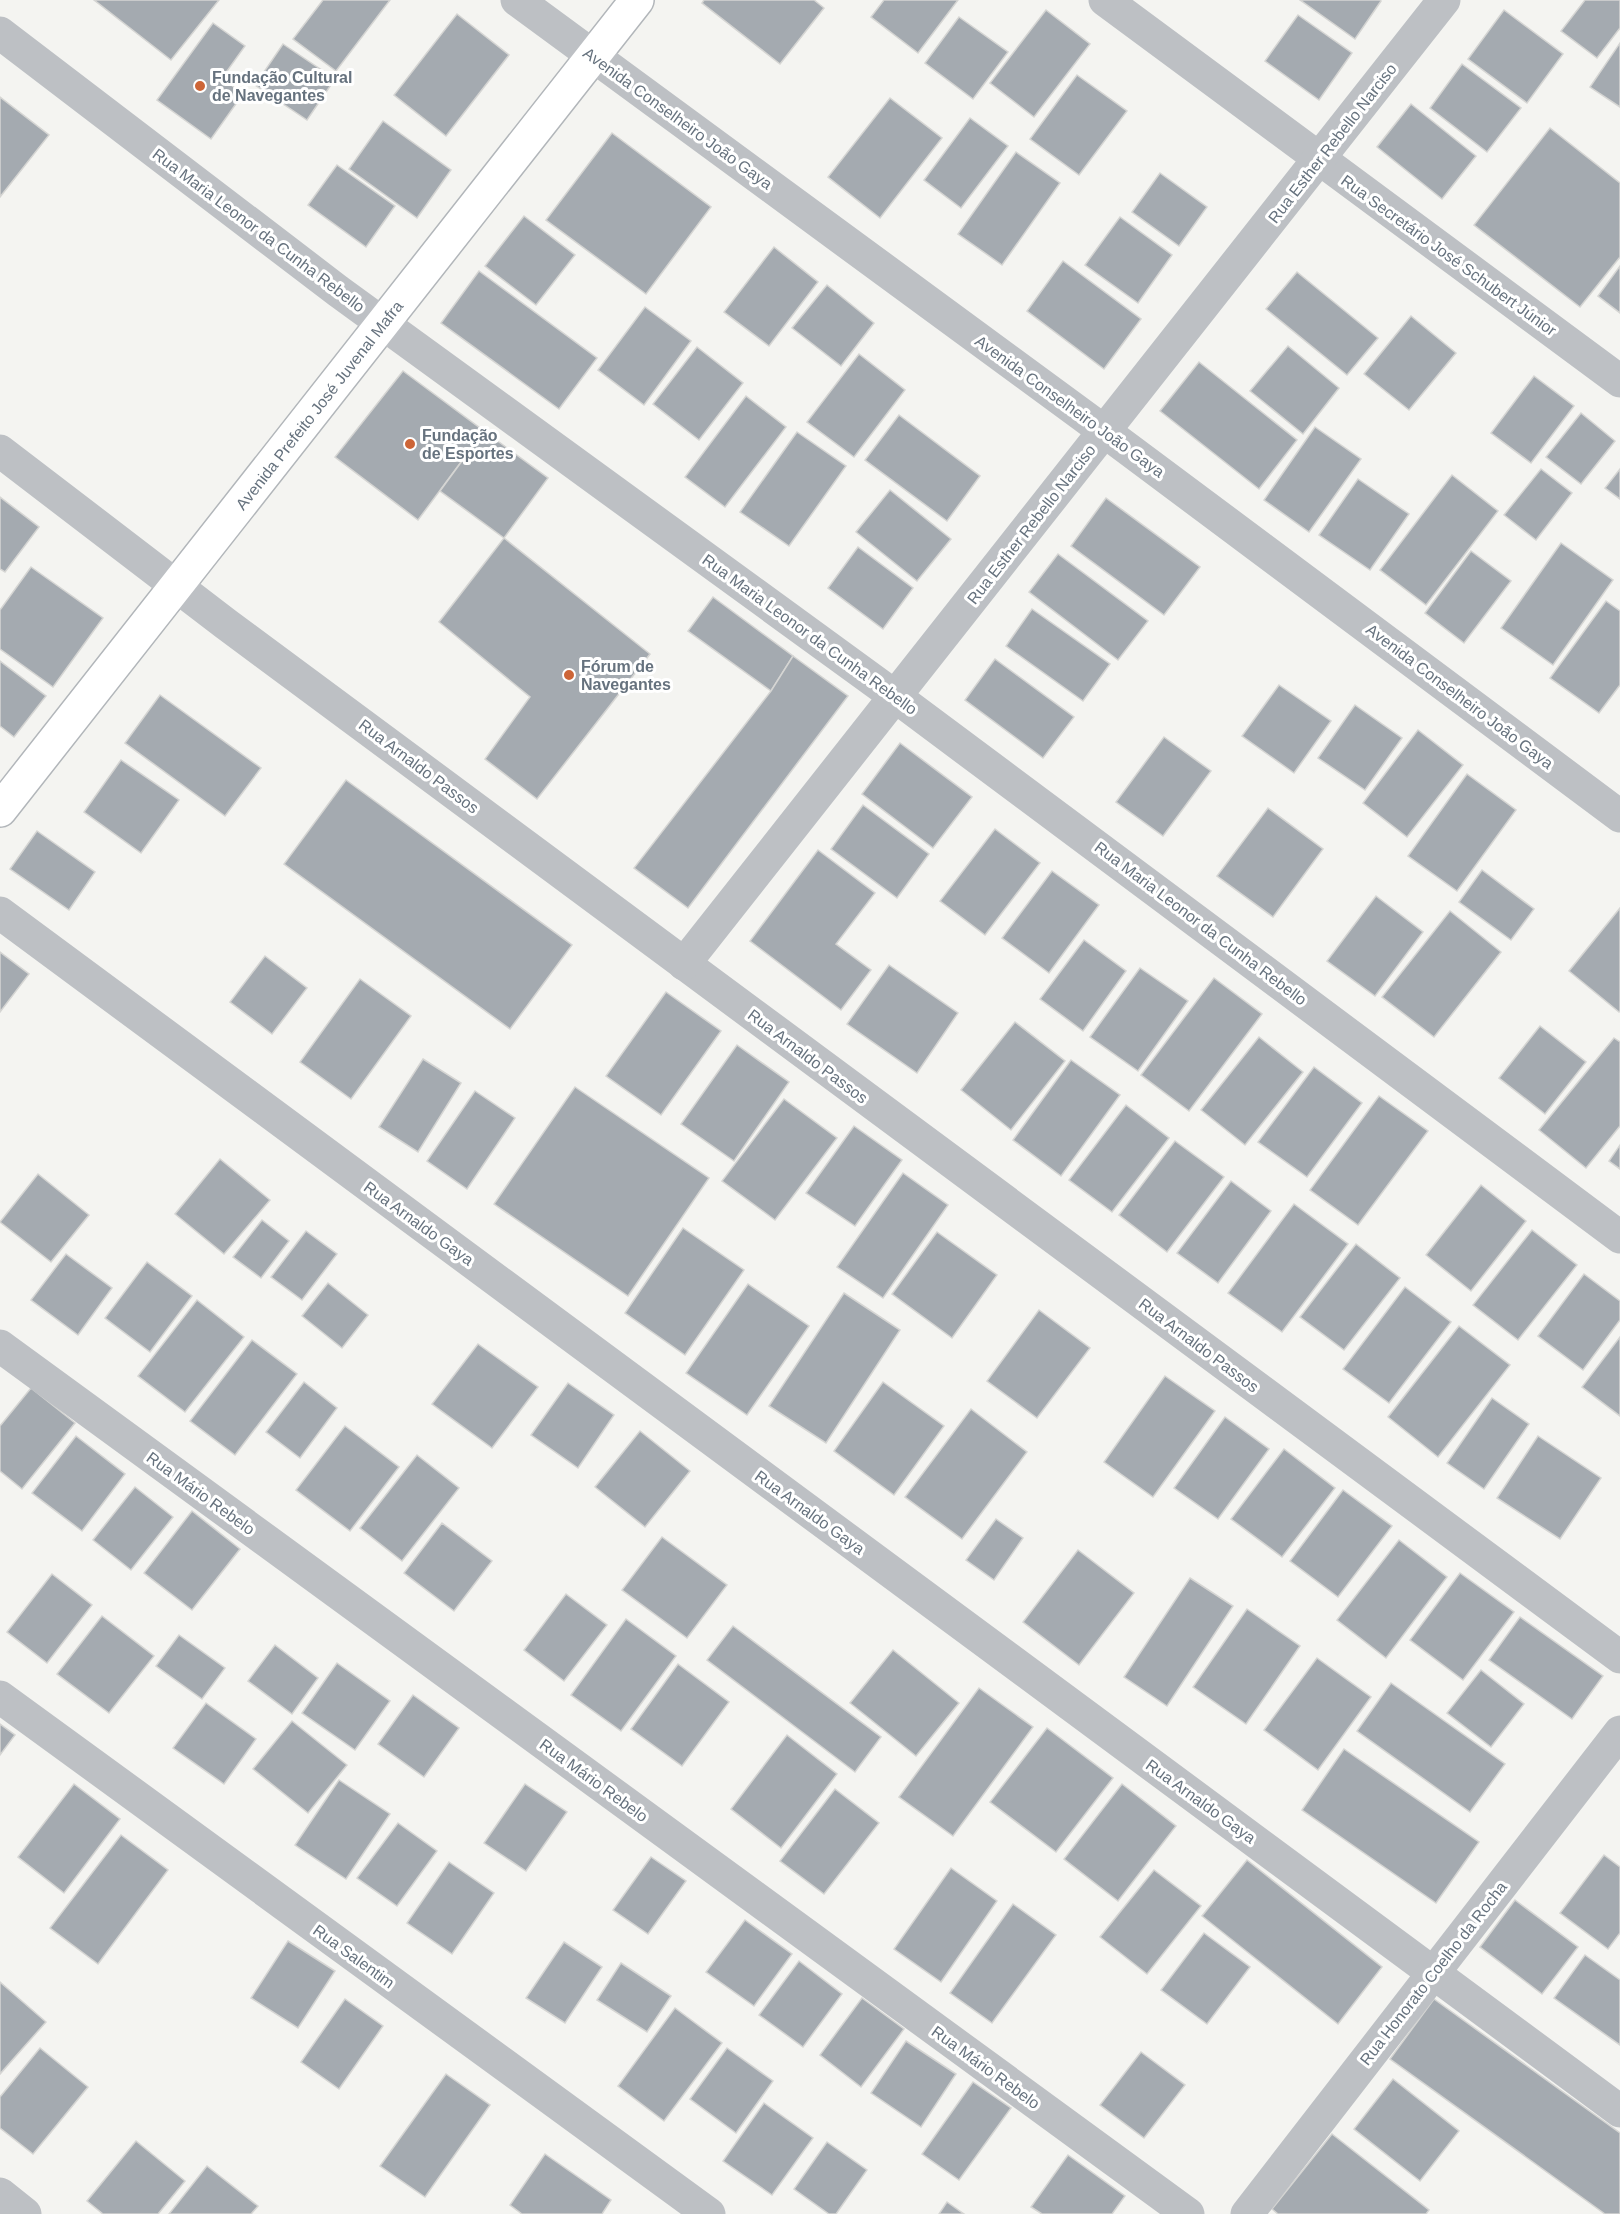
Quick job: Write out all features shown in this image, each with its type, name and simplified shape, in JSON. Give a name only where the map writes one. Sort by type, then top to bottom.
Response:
[{"type":"main road","name":"Avenida Prefeito José Juvenal Mafra","points":[[0,810],[637,0]]},
{"type":"street","name":"Avenida Conselheiro João Gaya","points":[[517,0],[1104,431],[1620,816]]},
{"type":"street","name":"Rua Secretário José Schubert Júnior","points":[[1105,0],[1620,381]]},
{"type":"street","name":"Rua Esther Rebello Narciso","points":[[684,964],[1444,0]]},
{"type":"street","name":"Rua Maria Leonor da Cunha Rebello","points":[[0,33],[338,291],[896,696],[1620,1237]]},
{"type":"street","name":"Rua Arnaldo Passos","points":[[0,450],[177,586],[684,964],[1620,1657]]},
{"type":"street","name":"Rua Arnaldo Gaya","points":[[0,913],[1620,2111]]},
{"type":"street","name":"Rua Mário Rebelo","points":[[0,1346],[1188,2214]]},
{"type":"street","name":"Rua Salentim","points":[[0,1698],[709,2214]]},
{"type":"street","name":"Rua Honorato Coelho da Rocha","points":[[1247,2214],[1620,1732]]},
{"type":"street","points":[[0,2194],[25,2214]]},
{"type":"building","points":[[94,0],[219,0],[171,60]]},
{"type":"building","points":[[323,0],[390,0],[336,71],[293,39]]},
{"type":"building","points":[[704,0],[814,0],[824,8],[780,64],[702,3]]},
{"type":"building","points":[[884,0],[958,0],[918,53],[871,17]]},
{"type":"building","points":[[1300,0],[1380,0],[1381,1],[1355,39]]},
{"type":"building","points":[[1585,0],[1620,0],[1620,28],[1597,58],[1561,31]]},
{"type":"building","points":[[1046,10],[1090,44],[1034,117],[990,83]]},
{"type":"building","points":[[1504,10],[1563,54],[1527,103],[1468,59]]},
{"type":"building","points":[[457,14],[509,55],[446,136],[394,95]]},
{"type":"building","points":[[1298,15],[1352,53],[1319,100],[1265,61]]},
{"type":"building","points":[[959,17],[1008,52],[973,99],[925,63]]},
{"type":"building","name":"Fundação Cultural de Navegantes","points":[[213,23],[245,46],[222,78],[243,94],[211,139],[157,100]]},
{"type":"building","points":[[1620,43],[1620,107],[1590,87]]},
{"type":"building","points":[[283,44],[335,79],[307,120],[255,85]]},
{"type":"building","points":[[1462,64],[1521,108],[1487,152],[1430,108]]},
{"type":"building","points":[[1077,75],[1127,111],[1079,175],[1030,139]]},
{"type":"building","points":[[0,97],[49,135],[0,197]]},
{"type":"building","points":[[890,98],[942,138],[880,218],[828,177]]},
{"type":"building","points":[[1411,104],[1476,156],[1442,199],[1377,147]]},
{"type":"building","points":[[970,118],[1008,146],[961,208],[924,180]]},
{"type":"building","points":[[383,121],[451,170],[417,218],[349,169]]},
{"type":"building","points":[[1550,128],[1620,183],[1620,257],[1580,307],[1474,225]]},
{"type":"building","points":[[612,133],[711,207],[646,294],[546,220]]},
{"type":"building","points":[[1016,152],[1060,183],[1002,265],[958,234]]},
{"type":"building","points":[[337,165],[395,206],[366,247],[308,205]]},
{"type":"building","points":[[1160,173],[1207,207],[1179,246],[1132,212]]},
{"type":"building","points":[[524,216],[575,255],[536,305],[485,266]]},
{"type":"building","points":[[1120,217],[1172,255],[1138,303],[1085,265]]},
{"type":"building","points":[[774,247],[818,282],[769,346],[724,312]]},
{"type":"building","points":[[1063,261],[1141,319],[1104,369],[1027,311]]},
{"type":"building","points":[[1620,266],[1620,313],[1598,296]]},
{"type":"building","points":[[479,271],[597,358],[559,409],[441,323]]},
{"type":"building","points":[[1297,272],[1378,338],[1347,375],[1266,309]]},
{"type":"building","points":[[827,285],[874,323],[841,366],[792,328]]},
{"type":"building","points":[[645,307],[691,341],[644,405],[598,370]]},
{"type":"building","points":[[1411,316],[1456,353],[1409,410],[1364,374]]},
{"type":"building","points":[[1288,346],[1339,388],[1303,434],[1250,391]]},
{"type":"building","points":[[697,347],[743,383],[699,440],[653,404]]},
{"type":"building","points":[[859,354],[905,390],[854,457],[807,422]]},
{"type":"building","points":[[1199,362],[1297,440],[1259,489],[1160,411]]},
{"type":"building","name":"Fundação de Esportes","points":[[403,371],[484,431],[418,520],[335,457]]},
{"type":"building","points":[[1534,376],[1574,406],[1531,463],[1491,433]]},
{"type":"building","points":[[746,396],[786,427],[725,507],[685,477]]},
{"type":"building","points":[[1581,413],[1615,441],[1581,484],[1546,457]]},
{"type":"building","points":[[899,415],[980,476],[947,521],[865,460]]},
{"type":"building","points":[[1315,427],[1361,459],[1309,532],[1264,500]]},
{"type":"building","points":[[484,431],[548,478],[504,538],[440,491]]},
{"type":"building","points":[[797,432],[846,466],[789,546],[740,512]]},
{"type":"building","points":[[1541,469],[1572,493],[1536,540],[1504,515]]},
{"type":"building","points":[[1620,469],[1620,499],[1605,488]]},
{"type":"building","points":[[1452,475],[1498,511],[1426,605],[1380,570]]},
{"type":"building","points":[[1358,479],[1409,514],[1370,570],[1319,535]]},
{"type":"building","points":[[890,490],[951,539],[917,581],[856,532]]},
{"type":"building","points":[[0,497],[39,527],[5,572],[0,569]]},
{"type":"building","points":[[1106,498],[1200,567],[1164,615],[1071,546]]},
{"type":"building","name":"Fórum de Navegantes","points":[[504,538],[650,654],[537,799],[485,759],[530,697],[439,622]]},
{"type":"building","points":[[1561,543],[1613,580],[1553,665],[1501,628]]},
{"type":"building","points":[[858,547],[913,588],[883,629],[828,588]]},
{"type":"building","points":[[1471,551],[1511,581],[1464,643],[1425,613]]},
{"type":"building","points":[[1058,554],[1148,621],[1118,660],[1029,592]]},
{"type":"building","points":[[31,567],[103,618],[53,687],[0,649],[0,610]]},
{"type":"building","points":[[713,597],[793,656],[771,691],[688,631]]},
{"type":"building","points":[[1606,601],[1620,611],[1620,685],[1599,713],[1550,678]]},
{"type":"building","points":[[1032,609],[1110,664],[1083,701],[1006,646]]},
{"type":"building","points":[[793,656],[848,696],[688,908],[634,868],[771,691]]},
{"type":"building","points":[[995,659],[1074,717],[1043,758],[965,700]]},
{"type":"building","points":[[0,661],[46,696],[14,737],[0,726]]},
{"type":"building","points":[[1279,685],[1331,721],[1294,773],[1242,736]]},
{"type":"building","points":[[160,695],[261,768],[225,816],[125,743]]},
{"type":"building","points":[[1355,705],[1402,738],[1365,790],[1318,758]]},
{"type":"building","points":[[1418,730],[1463,765],[1407,837],[1363,803]]},
{"type":"building","points":[[1164,737],[1211,771],[1163,836],[1116,802]]},
{"type":"building","points":[[900,743],[972,797],[933,848],[862,794]]},
{"type":"building","points":[[121,760],[179,800],[141,853],[84,812]]},
{"type":"building","points":[[1467,774],[1516,810],[1457,891],[1408,856]]},
{"type":"building","points":[[346,780],[572,945],[510,1029],[284,864]]},
{"type":"building","points":[[863,805],[929,854],[897,898],[831,849]]},
{"type":"building","points":[[1268,808],[1323,849],[1273,917],[1217,876]]},
{"type":"building","points":[[995,829],[1040,863],[985,935],[940,901]]},
{"type":"building","points":[[37,831],[95,872],[69,910],[10,869]]},
{"type":"building","points":[[818,850],[875,893],[836,944],[871,970],[841,1010],[750,941]]},
{"type":"building","points":[[1482,870],[1534,909],[1511,940],[1459,902]]},
{"type":"building","points":[[1052,871],[1099,905],[1049,973],[1002,938]]},
{"type":"building","points":[[1376,896],[1423,932],[1375,996],[1327,961]]},
{"type":"building","points":[[1620,908],[1620,1011],[1619,1012],[1569,971]]},
{"type":"building","points":[[1450,911],[1501,952],[1434,1037],[1382,997]]},
{"type":"building","points":[[1084,940],[1126,971],[1083,1031],[1040,999]]},
{"type":"building","points":[[0,952],[29,974],[0,1012]]},
{"type":"building","points":[[265,956],[307,988],[272,1034],[230,1002]]},
{"type":"building","points":[[889,965],[958,1013],[917,1073],[847,1024]]},
{"type":"building","points":[[1140,968],[1188,1001],[1138,1071],[1090,1037]]},
{"type":"building","points":[[1214,978],[1262,1014],[1189,1111],[1141,1075]]},
{"type":"building","points":[[360,979],[411,1016],[351,1099],[300,1062]]},
{"type":"building","points":[[666,992],[721,1031],[661,1115],[606,1076]]},
{"type":"building","points":[[1015,1022],[1065,1061],[1011,1130],[961,1090]]},
{"type":"building","points":[[1540,1026],[1586,1062],[1545,1114],[1499,1078]]},
{"type":"building","points":[[1259,1037],[1303,1072],[1245,1145],[1201,1110]]},
{"type":"building","points":[[1614,1038],[1620,1042],[1620,1126],[1586,1168],[1539,1130]]},
{"type":"building","points":[[737,1045],[789,1082],[734,1161],[681,1124]]},
{"type":"building","points":[[423,1059],[461,1083],[418,1152],[379,1127]]},
{"type":"building","points":[[1071,1060],[1120,1095],[1061,1176],[1013,1140]]},
{"type":"building","points":[[1314,1067],[1362,1103],[1307,1177],[1258,1142]]},
{"type":"building","points":[[575,1087],[709,1178],[628,1296],[494,1204]]},
{"type":"building","points":[[475,1091],[515,1118],[467,1189],[427,1161]]},
{"type":"building","points":[[1379,1096],[1428,1131],[1358,1225],[1310,1190]]},
{"type":"building","points":[[784,1099],[837,1138],[775,1220],[722,1181]]},
{"type":"building","points":[[1126,1105],[1169,1138],[1112,1212],[1069,1180]]},
{"type":"building","points":[[854,1126],[902,1160],[855,1226],[806,1193]]},
{"type":"building","points":[[1175,1141],[1224,1177],[1167,1252],[1119,1215]]},
{"type":"building","points":[[1620,1145],[1620,1169],[1609,1161]]},
{"type":"building","points":[[220,1159],[270,1200],[224,1254],[175,1214]]},
{"type":"building","points":[[903,1173],[948,1205],[883,1298],[837,1267]]},
{"type":"building","points":[[38,1174],[89,1215],[51,1262],[0,1222]]},
{"type":"building","points":[[1231,1181],[1271,1211],[1218,1283],[1177,1253]]},
{"type":"building","points":[[1481,1185],[1526,1221],[1471,1291],[1426,1255]]},
{"type":"building","points":[[1294,1204],[1348,1244],[1282,1332],[1228,1293]]},
{"type":"building","points":[[262,1220],[289,1241],[261,1278],[233,1257]]},
{"type":"building","points":[[683,1228],[744,1270],[685,1355],[625,1313]]},
{"type":"building","points":[[1532,1230],[1577,1265],[1518,1340],[1473,1305]]},
{"type":"building","points":[[306,1231],[337,1254],[302,1300],[271,1277]]},
{"type":"building","points":[[937,1232],[997,1275],[952,1338],[892,1294]]},
{"type":"building","points":[[1356,1244],[1400,1278],[1344,1350],[1300,1317]]},
{"type":"building","points":[[66,1254],[112,1288],[78,1335],[31,1300]]},
{"type":"building","points":[[147,1262],[192,1296],[150,1352],[105,1318]]},
{"type":"building","points":[[1584,1274],[1620,1301],[1620,1320],[1583,1370],[1538,1336]]},
{"type":"building","points":[[328,1283],[368,1315],[342,1348],[302,1316]]},
{"type":"building","points":[[748,1284],[809,1326],[747,1415],[686,1373]]},
{"type":"building","points":[[1405,1287],[1451,1322],[1389,1403],[1343,1369]]},
{"type":"building","points":[[844,1293],[900,1330],[826,1443],[769,1406]]},
{"type":"building","points":[[197,1300],[244,1337],[185,1412],[138,1376]]},
{"type":"building","points":[[1039,1310],[1090,1348],[1037,1418],[987,1381]]},
{"type":"building","points":[[1459,1326],[1510,1365],[1438,1457],[1388,1417]]},
{"type":"building","points":[[1620,1337],[1620,1416],[1582,1387]]},
{"type":"building","points":[[252,1340],[297,1374],[235,1455],[190,1421]]},
{"type":"building","points":[[478,1344],[538,1387],[492,1448],[432,1404]]},
{"type":"building","points":[[1165,1376],[1215,1411],[1153,1497],[1104,1462]]},
{"type":"building","points":[[304,1382],[337,1408],[300,1458],[266,1432]]},
{"type":"building","points":[[883,1382],[944,1426],[894,1495],[834,1451]]},
{"type":"building","points":[[568,1383],[614,1415],[578,1468],[531,1435]]},
{"type":"building","points":[[31,1388],[75,1423],[22,1489],[0,1471],[0,1426]]},
{"type":"building","points":[[1492,1398],[1529,1424],[1484,1489],[1447,1463]]},
{"type":"building","points":[[971,1409],[1027,1452],[962,1539],[905,1497]]},
{"type":"building","points":[[1225,1417],[1269,1449],[1218,1519],[1174,1488]]},
{"type":"building","points":[[345,1426],[399,1467],[350,1531],[296,1490]]},
{"type":"building","points":[[640,1431],[690,1471],[645,1527],[595,1487]]},
{"type":"building","points":[[76,1436],[125,1474],[82,1531],[32,1493]]},
{"type":"building","points":[[1538,1436],[1601,1478],[1560,1539],[1497,1498]]},
{"type":"building","points":[[1284,1449],[1335,1488],[1282,1557],[1231,1519]]},
{"type":"building","points":[[417,1455],[459,1488],[402,1561],[360,1528]]},
{"type":"building","points":[[135,1487],[173,1517],[131,1570],[93,1540]]},
{"type":"building","points":[[1343,1490],[1392,1526],[1338,1597],[1290,1561]]},
{"type":"building","points":[[192,1511],[240,1549],[192,1610],[144,1573]]},
{"type":"building","points":[[996,1519],[1023,1538],[994,1580],[966,1560]]},
{"type":"building","points":[[442,1523],[492,1561],[454,1611],[404,1573]]},
{"type":"building","points":[[662,1537],[727,1585],[687,1638],[622,1590]]},
{"type":"building","points":[[1399,1540],[1447,1577],[1386,1658],[1337,1620]]},
{"type":"building","points":[[1078,1550],[1134,1593],[1079,1665],[1023,1622]]},
{"type":"building","points":[[1460,1573],[1514,1612],[1463,1680],[1410,1640]]},
{"type":"building","points":[[52,1574],[92,1605],[47,1663],[7,1632]]},
{"type":"building","points":[[1190,1578],[1233,1606],[1167,1706],[1124,1677]]},
{"type":"building","points":[[566,1594],[607,1625],[564,1681],[524,1650]]},
{"type":"building","points":[[1247,1609],[1300,1646],[1246,1724],[1193,1687]]},
{"type":"building","points":[[102,1616],[154,1656],[109,1713],[57,1674]]},
{"type":"building","points":[[1520,1617],[1603,1676],[1572,1719],[1489,1660]]},
{"type":"building","points":[[626,1619],[676,1656],[621,1731],[571,1695]]},
{"type":"building","points":[[733,1626],[881,1737],[855,1772],[707,1660]]},
{"type":"building","points":[[179,1635],[225,1668],[202,1699],[156,1666]]},
{"type":"building","points":[[275,1645],[318,1678],[292,1714],[248,1681]]},
{"type":"building","points":[[893,1650],[959,1703],[916,1756],[850,1703]]},
{"type":"building","points":[[1317,1658],[1371,1697],[1318,1770],[1264,1730]]},
{"type":"building","points":[[337,1663],[390,1701],[355,1750],[302,1713]]},
{"type":"building","points":[[678,1664],[729,1702],[682,1766],[631,1729]]},
{"type":"building","points":[[1481,1670],[1524,1704],[1491,1747],[1447,1713]]},
{"type":"building","points":[[1391,1683],[1505,1764],[1470,1812],[1357,1731]]},
{"type":"building","points":[[979,1688],[1033,1727],[953,1836],[899,1797]]},
{"type":"building","points":[[413,1695],[459,1728],[424,1777],[378,1744]]},
{"type":"building","points":[[206,1703],[256,1739],[224,1784],[173,1748]]},
{"type":"building","points":[[292,1721],[347,1765],[308,1813],[253,1769]]},
{"type":"building","points":[[0,1724],[15,1735],[0,1755]]},
{"type":"building","points":[[1047,1728],[1113,1778],[1056,1852],[990,1802]]},
{"type":"building","points":[[787,1735],[837,1774],[781,1848],[731,1809]]},
{"type":"building","points":[[1344,1749],[1479,1842],[1436,1903],[1302,1810]]},
{"type":"building","points":[[339,1780],[390,1814],[346,1879],[295,1845]]},
{"type":"building","points":[[74,1784],[120,1819],[64,1893],[18,1857]]},
{"type":"building","points":[[525,1784],[567,1812],[526,1871],[484,1843]]},
{"type":"building","points":[[1122,1784],[1176,1826],[1118,1901],[1064,1859]]},
{"type":"building","points":[[835,1789],[879,1823],[824,1894],[780,1861]]},
{"type":"building","points":[[398,1823],[437,1851],[397,1906],[357,1878]]},
{"type":"building","points":[[121,1835],[168,1870],[98,1964],[50,1928]]},
{"type":"building","points":[[1604,1855],[1620,1867],[1620,1933],[1608,1949],[1560,1913]]},
{"type":"building","points":[[651,1857],[686,1881],[648,1934],[613,1910]]},
{"type":"building","points":[[1247,1860],[1382,1967],[1338,2024],[1202,1916]]},
{"type":"building","points":[[449,1862],[494,1893],[452,1954],[407,1923]]},
{"type":"building","points":[[951,1868],[997,1901],[941,1982],[894,1949]]},
{"type":"building","points":[[1154,1870],[1201,1906],[1147,1974],[1100,1937]]},
{"type":"building","points":[[1515,1900],[1578,1947],[1542,1994],[1480,1947]]},
{"type":"building","points":[[1013,1904],[1056,1935],[992,2023],[950,1993]]},
{"type":"building","points":[[745,1920],[792,1954],[754,2006],[706,1972]]},
{"type":"building","points":[[1204,1933],[1250,1967],[1207,2024],[1161,1990]]},
{"type":"building","points":[[288,1941],[335,1971],[298,2028],[251,1998]]},
{"type":"building","points":[[564,1942],[602,1967],[565,2023],[526,1998]]},
{"type":"building","points":[[1585,1955],[1620,1980],[1620,2045],[1554,1998]]},
{"type":"building","points":[[799,1961],[842,1994],[803,2047],[759,2015]]},
{"type":"building","points":[[621,1963],[671,1996],[647,2032],[597,2000]]},
{"type":"building","points":[[0,1982],[46,2022],[0,2074]]},
{"type":"building","points":[[862,1998],[904,2029],[861,2087],[820,2055]]},
{"type":"building","points":[[345,1999],[383,2026],[339,2089],[301,2062]]},
{"type":"building","points":[[1434,1999],[1620,2133],[1620,2214],[1605,2214],[1390,2059]]},
{"type":"building","points":[[675,2008],[722,2043],[664,2121],[618,2086]]},
{"type":"building","points":[[906,2041],[956,2074],[921,2127],[871,2093]]},
{"type":"building","points":[[40,2048],[88,2087],[33,2154],[0,2128],[0,2097]]},
{"type":"building","points":[[727,2048],[773,2081],[736,2133],[690,2099]]},
{"type":"building","points":[[1141,2052],[1185,2085],[1144,2138],[1100,2105]]},
{"type":"building","points":[[446,2074],[490,2105],[425,2197],[380,2166]]},
{"type":"building","points":[[1393,2079],[1459,2131],[1420,2181],[1354,2129]]},
{"type":"building","points":[[973,2082],[1011,2108],[959,2180],[922,2154]]},
{"type":"building","points":[[764,2103],[813,2138],[772,2195],[723,2161]]},
{"type":"building","points":[[1332,2134],[1429,2210],[1426,2214],[1278,2214],[1272,2209]]},
{"type":"building","points":[[136,2141],[185,2181],[158,2214],[103,2214],[87,2201]]},
{"type":"building","points":[[827,2142],[867,2170],[836,2214],[829,2214],[794,2189]]},
{"type":"building","points":[[545,2154],[611,2200],[602,2214],[522,2214],[510,2205]]},
{"type":"building","points":[[1068,2155],[1125,2196],[1112,2214],[1042,2214],[1031,2207]]},
{"type":"building","points":[[207,2166],[258,2206],[251,2214],[169,2214]]},
{"type":"building","points":[[947,2202],[964,2214],[939,2214]]},
{"type":"place","name":"Fundação Cultural de Navegantes","points":[[200,86]]},
{"type":"place","name":"Fundação de Esportes","points":[[410,444]]},
{"type":"place","name":"Fórum de Navegantes","points":[[569,675]]}]
